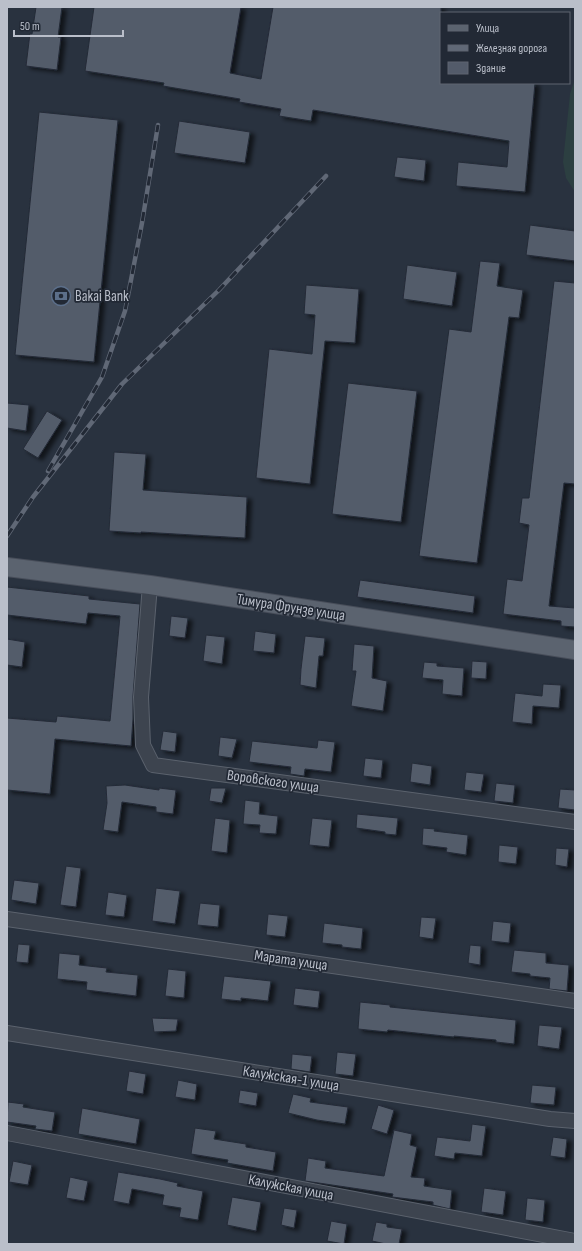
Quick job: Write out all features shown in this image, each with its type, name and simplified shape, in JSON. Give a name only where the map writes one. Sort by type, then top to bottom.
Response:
[{"type":"main road","name":"Тимура Фрунзе улица","points":[[7,567],[150,586],[575,650]]},
{"type":"street","name":"Воровского улица","points":[[150,586],[141,697],[143,745],[153,765],[575,822]]},
{"type":"street","name":"Марата улица","points":[[7,919],[575,1001]]},
{"type":"street","name":"Калужская-1 улица","points":[[7,1033],[542,1118],[575,1121]]},
{"type":"street","name":"Калужская улица","points":[[7,1133],[575,1241]]},
{"type":"shaded area","points":[[575,79],[575,192],[566,178],[563,162],[570,94]]},
{"type":"building","points":[[36,7],[62,7],[58,37],[61,37],[57,70],[26,66],[30,33],[32,34]]},
{"type":"building","points":[[94,7],[241,7],[230,73],[261,79],[273,7],[441,7],[440,84],[535,84],[525,192],[456,186],[458,162],[507,167],[509,141],[313,110],[311,121],[279,116],[281,109],[239,102],[240,99],[163,86],[164,83],[85,71]]},
{"type":"building","points":[[39,112],[118,120],[94,362],[15,355]]},
{"type":"building","points":[[179,121],[250,132],[245,163],[174,153]]},
{"type":"building","points":[[397,157],[426,160],[424,181],[394,177]]},
{"type":"building","points":[[530,225],[575,231],[575,261],[526,255]]},
{"type":"building","points":[[480,261],[500,263],[497,286],[523,290],[519,318],[509,317],[477,563],[419,556],[449,329],[471,332]]},
{"type":"building","points":[[407,265],[457,272],[452,306],[403,299]]},
{"type":"building","points":[[554,281],[575,283],[575,484],[564,483],[549,606],[575,608],[575,627],[561,626],[561,621],[503,614],[507,579],[522,581],[529,525],[519,523],[522,498],[529,498]]},
{"type":"building","points":[[306,285],[359,289],[355,343],[325,341],[310,484],[256,478],[269,349],[312,354],[315,315],[304,314]]},
{"type":"building","points":[[348,383],[417,391],[401,522],[332,514]]},
{"type":"building","points":[[7,403],[29,405],[26,431],[7,428]]},
{"type":"building","points":[[47,411],[62,420],[38,458],[23,449]]},
{"type":"building","points":[[114,452],[146,454],[143,490],[247,497],[245,538],[109,531]]},
{"type":"building","points":[[360,580],[475,596],[473,613],[357,597]]},
{"type":"building","points":[[7,587],[89,596],[89,599],[140,604],[131,746],[55,739],[50,794],[7,790],[7,718],[56,722],[57,716],[110,721],[120,616],[88,613],[86,624],[7,615]]},
{"type":"building","points":[[171,616],[188,618],[185,638],[169,636]]},
{"type":"building","points":[[255,631],[276,634],[274,653],[253,651]]},
{"type":"building","points":[[206,635],[225,637],[222,664],[203,661]]},
{"type":"building","points":[[305,636],[325,638],[323,656],[319,656],[316,688],[300,685]]},
{"type":"building","points":[[7,639],[25,642],[22,667],[7,665]]},
{"type":"building","points":[[354,644],[374,646],[372,678],[387,681],[383,711],[351,706],[356,671],[352,671]]},
{"type":"building","points":[[472,661],[487,662],[486,679],[471,678]]},
{"type":"building","points":[[424,662],[437,663],[437,666],[464,668],[462,696],[442,694],[443,680],[422,678]]},
{"type":"building","points":[[543,684],[561,685],[559,708],[533,706],[532,724],[512,722],[515,693],[542,696]]},
{"type":"building","points":[[163,731],[177,733],[175,752],[160,750]]},
{"type":"building","points":[[220,737],[237,739],[232,758],[218,756]]},
{"type":"building","points":[[318,740],[335,742],[331,772],[305,769],[304,776],[290,774],[291,767],[249,762],[252,741],[317,748]]},
{"type":"building","points":[[365,758],[383,760],[381,778],[363,776]]},
{"type":"building","points":[[412,763],[432,766],[430,785],[410,782]]},
{"type":"building","points":[[466,772],[484,774],[481,792],[464,790]]},
{"type":"building","points":[[496,783],[515,785],[513,803],[494,801]]},
{"type":"building","points":[[125,785],[159,790],[159,788],[176,790],[173,814],[156,812],[156,807],[122,802],[118,832],[103,830],[107,803],[106,786]]},
{"type":"building","points":[[211,788],[226,788],[222,803],[209,801]]},
{"type":"building","points":[[560,789],[575,790],[575,810],[558,808]]},
{"type":"building","points":[[245,800],[260,802],[259,814],[278,816],[276,834],[259,833],[260,825],[243,824]]},
{"type":"building","points":[[357,814],[398,818],[396,835],[356,828]]},
{"type":"building","points":[[215,818],[230,820],[227,853],[211,851]]},
{"type":"building","points":[[312,818],[332,820],[329,847],[309,845]]},
{"type":"building","points":[[423,828],[435,829],[434,831],[468,835],[466,855],[446,852],[447,848],[422,845]]},
{"type":"building","points":[[499,845],[518,847],[516,864],[498,862]]},
{"type":"building","points":[[556,848],[569,849],[567,867],[555,865]]},
{"type":"building","points":[[66,866],[81,868],[76,907],[60,905]]},
{"type":"building","points":[[14,880],[39,883],[36,904],[11,900]]},
{"type":"building","points":[[156,888],[180,891],[175,924],[152,921]]},
{"type":"building","points":[[108,892],[127,895],[124,917],[105,915]]},
{"type":"building","points":[[200,903],[220,905],[218,927],[197,925]]},
{"type":"building","points":[[268,914],[288,916],[285,937],[266,935]]},
{"type":"building","points":[[421,917],[436,918],[433,939],[419,937]]},
{"type":"building","points":[[493,921],[511,923],[509,943],[491,941]]},
{"type":"building","points":[[324,923],[363,928],[361,949],[322,943]]},
{"type":"building","points":[[18,944],[30,945],[28,963],[16,962]]},
{"type":"building","points":[[470,945],[481,946],[480,965],[468,963]]},
{"type":"building","points":[[514,950],[546,953],[546,963],[569,965],[567,991],[549,989],[550,978],[511,972]]},
{"type":"building","points":[[59,953],[80,955],[79,965],[107,968],[106,972],[138,975],[136,996],[86,990],[87,982],[57,979]]},
{"type":"building","points":[[168,969],[186,971],[184,998],[165,996]]},
{"type":"building","points":[[224,976],[271,981],[268,1001],[241,998],[241,1001],[221,999]]},
{"type":"building","points":[[295,988],[320,991],[318,1008],[293,1005]]},
{"type":"building","points":[[360,1002],[390,1005],[390,1007],[516,1020],[514,1044],[496,1042],[496,1040],[388,1030],[387,1032],[358,1029]]},
{"type":"building","points":[[152,1018],[178,1019],[176,1031],[154,1032]]},
{"type":"building","points":[[539,1025],[562,1027],[559,1049],[537,1046]]},
{"type":"building","points":[[337,1052],[356,1054],[353,1076],[335,1074]]},
{"type":"building","points":[[292,1054],[312,1056],[310,1072],[291,1069]]},
{"type":"building","points":[[129,1071],[146,1074],[143,1094],[126,1091]]},
{"type":"building","points":[[178,1080],[197,1084],[195,1100],[175,1097]]},
{"type":"building","points":[[532,1085],[556,1087],[554,1105],[530,1103]]},
{"type":"building","points":[[240,1090],[258,1093],[256,1106],[238,1103]]},
{"type":"building","points":[[293,1094],[311,1098],[310,1102],[348,1107],[345,1124],[317,1120],[288,1113]]},
{"type":"building","points":[[8,1102],[24,1104],[23,1107],[55,1112],[52,1131],[35,1129],[36,1126],[7,1122]]},
{"type":"building","points":[[378,1105],[394,1110],[387,1134],[371,1129]]},
{"type":"building","points":[[82,1108],[140,1119],[136,1144],[78,1134]]},
{"type":"building","points":[[472,1124],[486,1126],[482,1156],[455,1153],[454,1159],[434,1156],[437,1137],[470,1141]]},
{"type":"building","points":[[195,1128],[216,1131],[214,1139],[246,1144],[246,1147],[276,1152],[273,1171],[227,1163],[228,1160],[191,1154]]},
{"type":"building","points":[[394,1130],[412,1134],[410,1145],[417,1147],[411,1177],[425,1178],[424,1186],[452,1190],[450,1209],[433,1205],[433,1202],[392,1197],[393,1194],[305,1181],[308,1158],[326,1161],[325,1168],[384,1176]]},
{"type":"building","points":[[553,1137],[567,1139],[565,1158],[550,1156]]},
{"type":"building","points":[[13,1161],[32,1165],[28,1185],[9,1182]]},
{"type":"building","points":[[118,1172],[178,1183],[177,1186],[203,1191],[198,1220],[179,1217],[181,1208],[162,1205],[164,1195],[132,1189],[129,1204],[113,1201]]},
{"type":"building","points":[[70,1177],[88,1181],[84,1201],[66,1198]]},
{"type":"building","points":[[484,1188],[506,1191],[503,1215],[481,1212]]},
{"type":"building","points":[[232,1197],[261,1202],[256,1231],[227,1225]]},
{"type":"building","points":[[527,1198],[545,1200],[543,1222],[525,1220]]},
{"type":"building","points":[[284,1208],[297,1210],[294,1228],[281,1225]]},
{"type":"building","points":[[331,1221],[347,1224],[344,1244],[327,1241]]},
{"type":"building","points":[[376,1222],[387,1224],[387,1227],[402,1229],[399,1244],[386,1244],[372,1241]]},
{"type":"railway","points":[[48,471],[102,377],[125,311],[142,223],[158,125]]},
{"type":"railway","points":[[7,536],[33,497],[122,384],[219,290],[326,176]]},
{"type":"place","name":"Bakai Bank","points":[[61,296]]}]
